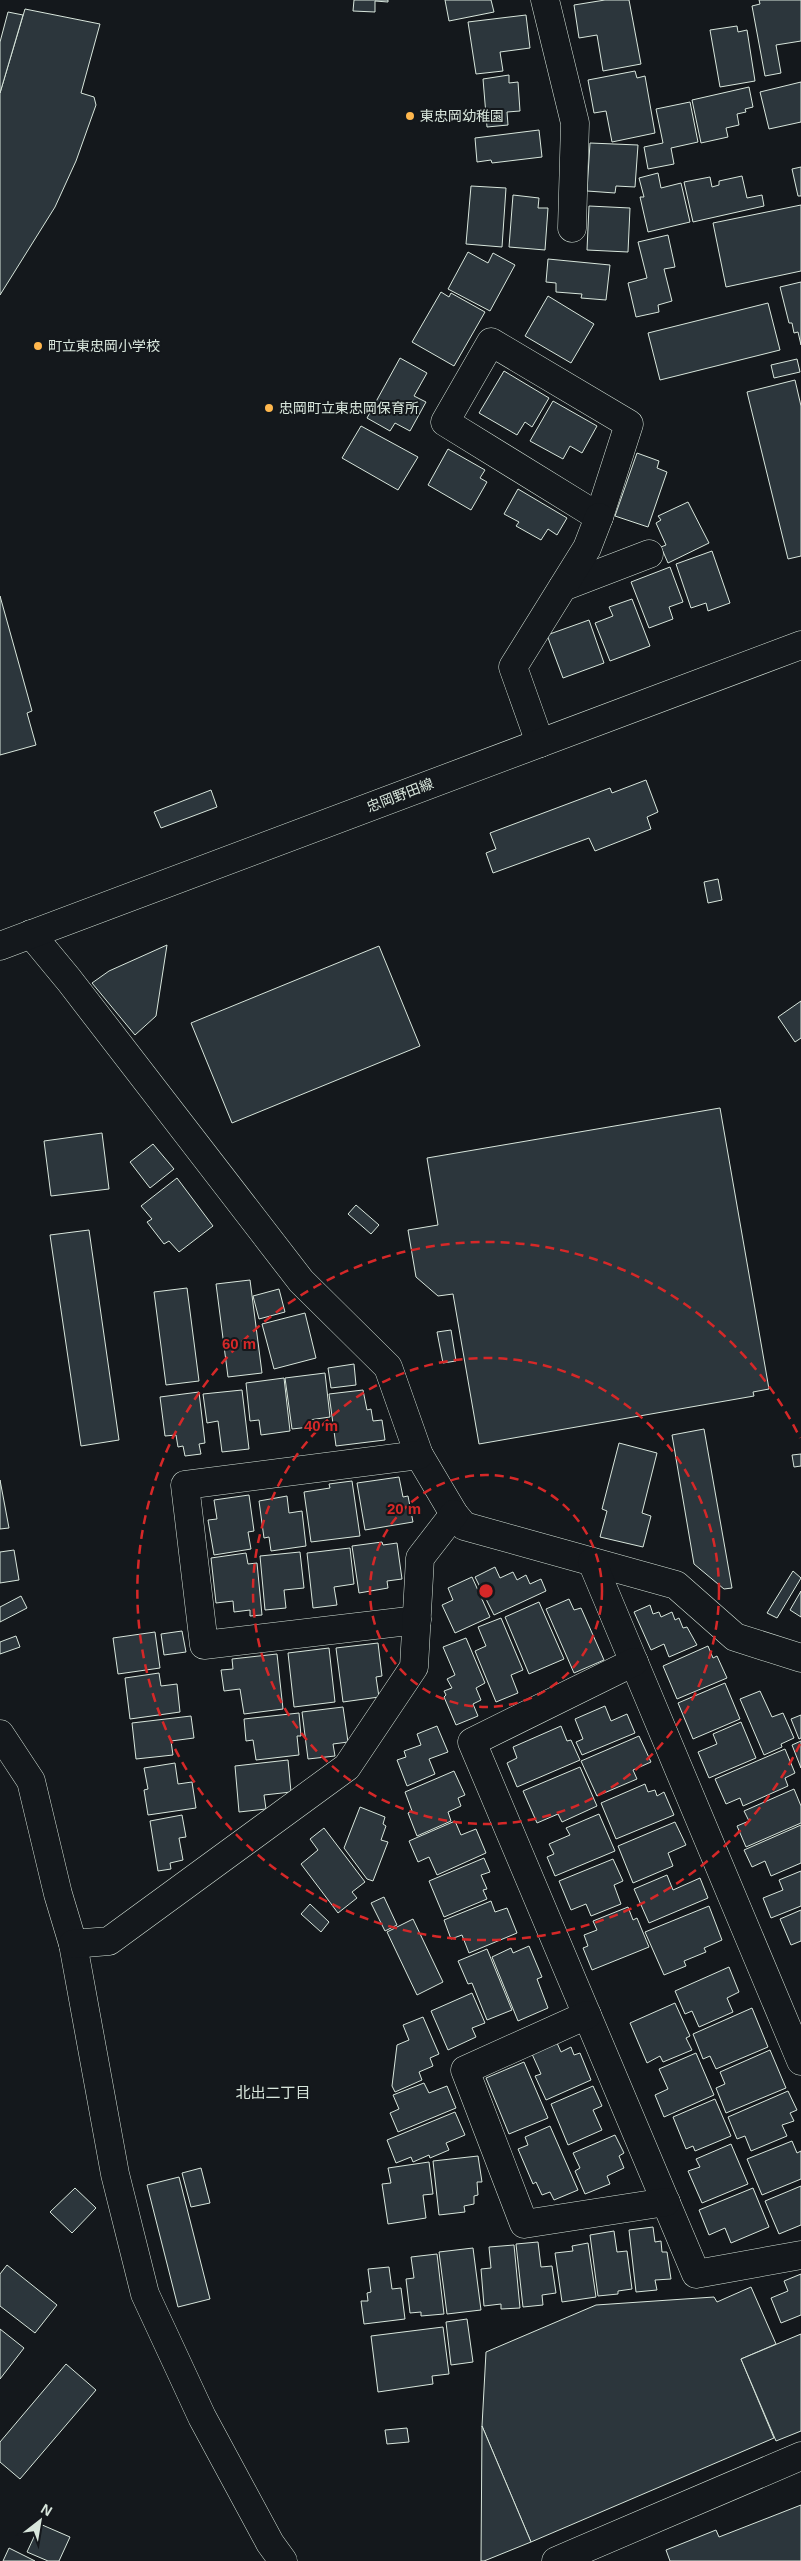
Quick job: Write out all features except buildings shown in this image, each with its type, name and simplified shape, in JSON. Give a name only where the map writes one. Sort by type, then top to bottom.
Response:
[{"type":"street","points":[[545,0],[575,123],[572,228]]},
{"type":"street","points":[[540,743],[513,667],[587,548],[599,517],[629,424],[491,342],[445,422],[599,517]]},
{"type":"street","points":[[563,587],[649,554]]},
{"type":"street","name":"忠岡野田線","points":[[0,946],[801,645]]},
{"type":"street","points":[[31,934],[69,980],[301,1282],[388,1367],[419,1456],[454,1514],[464,1526],[676,1585],[735,1637],[801,1658]]},
{"type":"street","points":[[417,1620],[204,1645],[185,1485],[419,1456]]},
{"type":"street","points":[[73,1944],[109,1941],[347,1767],[414,1667],[420,1558],[454,1514]]},
{"type":"street","points":[[592,1562],[801,2061]]},
{"type":"street","points":[[634,1662],[472,1742],[696,2274],[801,2255]]},
{"type":"street","points":[[0,1734],[31,1781],[58,1894],[73,1944],[115,2174],[145,2294],[202,2417],[270,2543],[283,2561]]},
{"type":"street","points":[[587,2015],[465,2070],[524,2224],[666,2202]]},
{"type":"street","points":[[556,2561],[801,2456]]},
{"type":"place","name":"東忠岡幼稚園","points":[[410,116]]},
{"type":"place","name":"町立東忠岡小学校","points":[[38,346]]},
{"type":"place","name":"忠岡町立東忠岡保育所","points":[[269,408]]},
{"type":"district","name":"北出二丁目","points":[[273,2093]]}]
